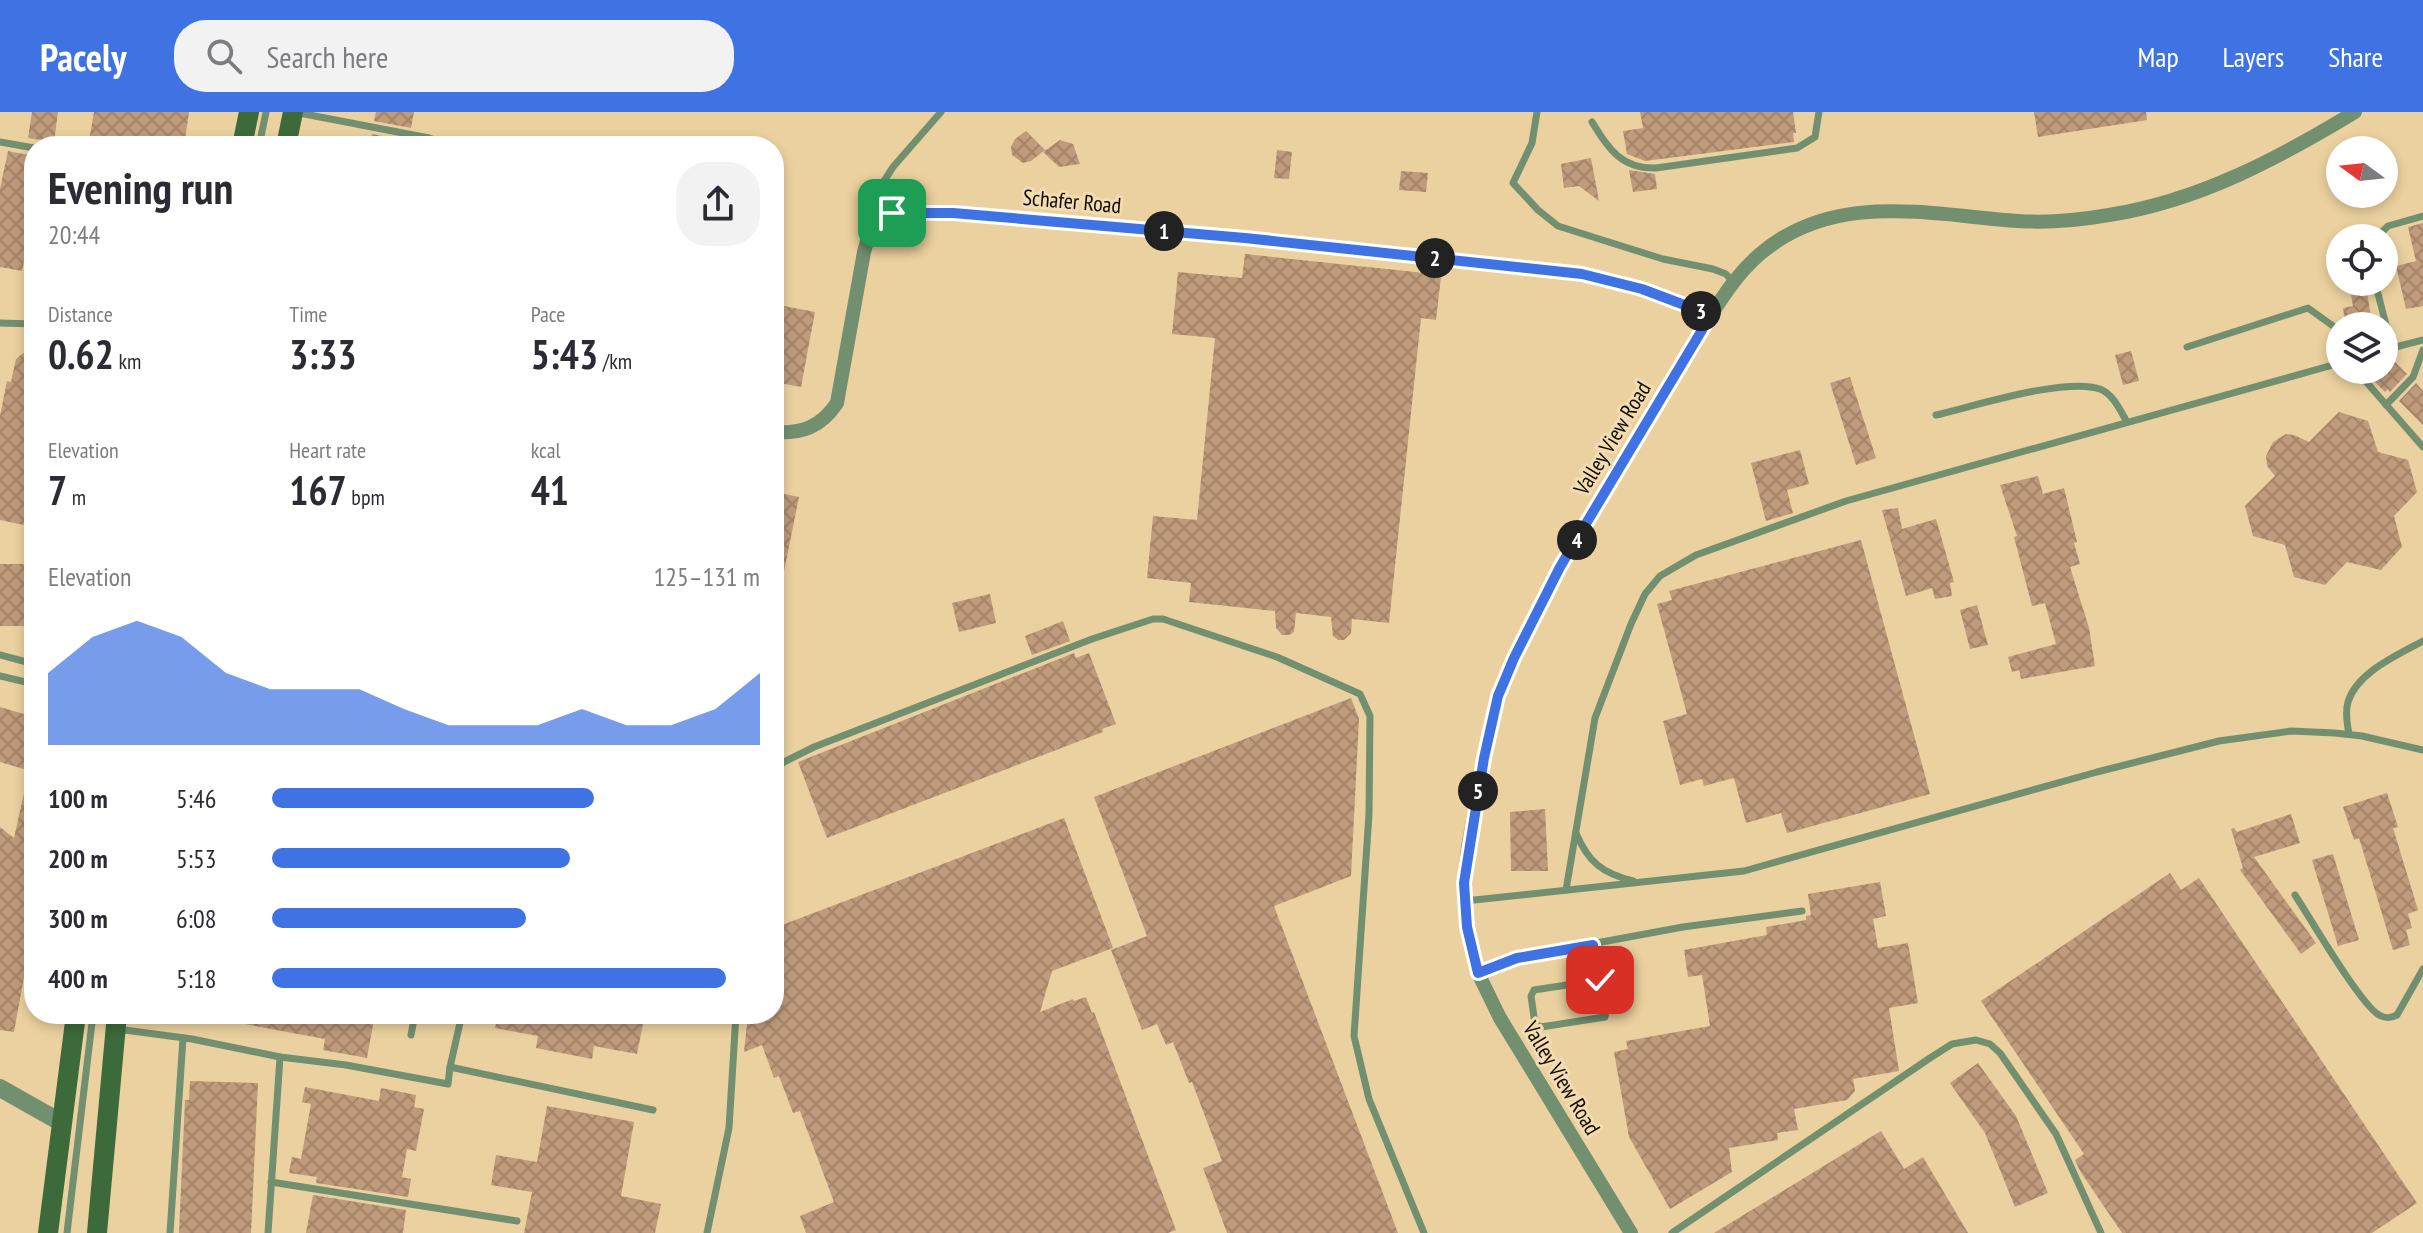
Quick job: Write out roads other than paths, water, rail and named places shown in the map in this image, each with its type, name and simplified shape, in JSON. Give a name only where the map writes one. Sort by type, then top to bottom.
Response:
[{"type":"main road","points":[[244,136],[249,112]]},
{"type":"main road","points":[[288,136],[294,112]]},
{"type":"main road","points":[[48,1233],[75,1024]]},
{"type":"main road","points":[[98,1233],[116,1024]]},
{"type":"street","name":"Valley View Road","points":[[1631,1233],[1500,1018],[1478,973],[1467,927],[1464,883],[1484,758],[1498,696],[1514,658],[1560,567],[1711,315],[1733,282],[1761,253],[1795,231],[1832,215],[1867,210],[1925,212],[2022,222],[2111,215],[2209,188],[2255,170],[2355,112]]},
{"type":"street","name":"Schafer Road","points":[[871,227],[880,218],[892,213],[953,213],[1291,243],[1582,274],[1642,289],[1711,315]]},
{"type":"street","points":[[784,431],[808,430],[826,418],[837,403],[871,227]]},
{"type":"street","points":[[0,1088],[62,1123]]},
{"type":"lane","points":[[261,136],[266,112]]},
{"type":"lane","points":[[294,112],[419,136]]},
{"type":"lane","points":[[871,227],[884,181],[941,112]]},
{"type":"lane","points":[[1537,112],[1532,143],[1513,183],[1538,210],[1558,226],[1663,259],[1713,269],[1726,274],[1733,282]]},
{"type":"lane","points":[[1592,122],[1608,147],[1627,164],[1640,169],[1797,148],[1815,137],[1819,112]]},
{"type":"lane","points":[[0,142],[24,146]]},
{"type":"lane","points":[[2395,224],[2423,216]]},
{"type":"lane","points":[[2187,347],[2308,308],[2326,321]]},
{"type":"lane","points":[[0,323],[24,324]]},
{"type":"lane","points":[[2398,346],[2423,340]]},
{"type":"lane","points":[[2386,405],[2413,377],[2423,350]]},
{"type":"lane","points":[[1566,890],[1595,718],[1631,624],[1645,594],[1660,576],[1696,555],[1846,501],[2326,367]]},
{"type":"lane","points":[[2368,384],[2423,447]]},
{"type":"lane","points":[[1936,415],[2061,387],[2084,386],[2102,390],[2112,398],[2127,422]]},
{"type":"lane","points":[[2414,438],[2423,429]]},
{"type":"lane","points":[[784,762],[814,747],[1092,639],[1153,619],[1163,619],[1277,657],[1360,694],[1370,716],[1369,814],[1354,1036],[1369,1099],[1424,1233]]},
{"type":"lane","points":[[2349,734],[2348,701],[2357,684],[2375,669],[2423,641]]},
{"type":"lane","points":[[0,655],[24,661]]},
{"type":"lane","points":[[0,676],[24,682]]},
{"type":"lane","points":[[1465,901],[1744,871],[2219,741],[2291,731],[2349,734],[2423,750]]},
{"type":"lane","points":[[1575,831],[1589,859],[1612,874],[1640,883]]},
{"type":"lane","points":[[2295,895],[2371,1009],[2381,1017],[2397,1015],[2423,969]]},
{"type":"lane","points":[[1478,973],[1517,958],[1683,927],[1802,911]]},
{"type":"lane","points":[[1593,945],[1600,980],[1605,1017],[1541,1027],[1535,1024],[1531,996],[1534,990],[1600,980]]},
{"type":"lane","points":[[67,1233],[92,1024]]},
{"type":"lane","points":[[128,1024],[280,1057],[346,1065],[448,1084],[460,1024]]},
{"type":"lane","points":[[411,1035],[413,1024]]},
{"type":"lane","points":[[707,1233],[729,1128],[735,1024]]},
{"type":"lane","points":[[170,1233],[183,1038]]},
{"type":"lane","points":[[1672,1233],[1952,1044],[1976,1040],[1990,1044],[2000,1053],[2030,1093],[2056,1134],[2101,1233]]},
{"type":"lane","points":[[268,1233],[280,1057]]},
{"type":"lane","points":[[450,1067],[653,1110]]},
{"type":"lane","points":[[271,1182],[517,1221]]}]
